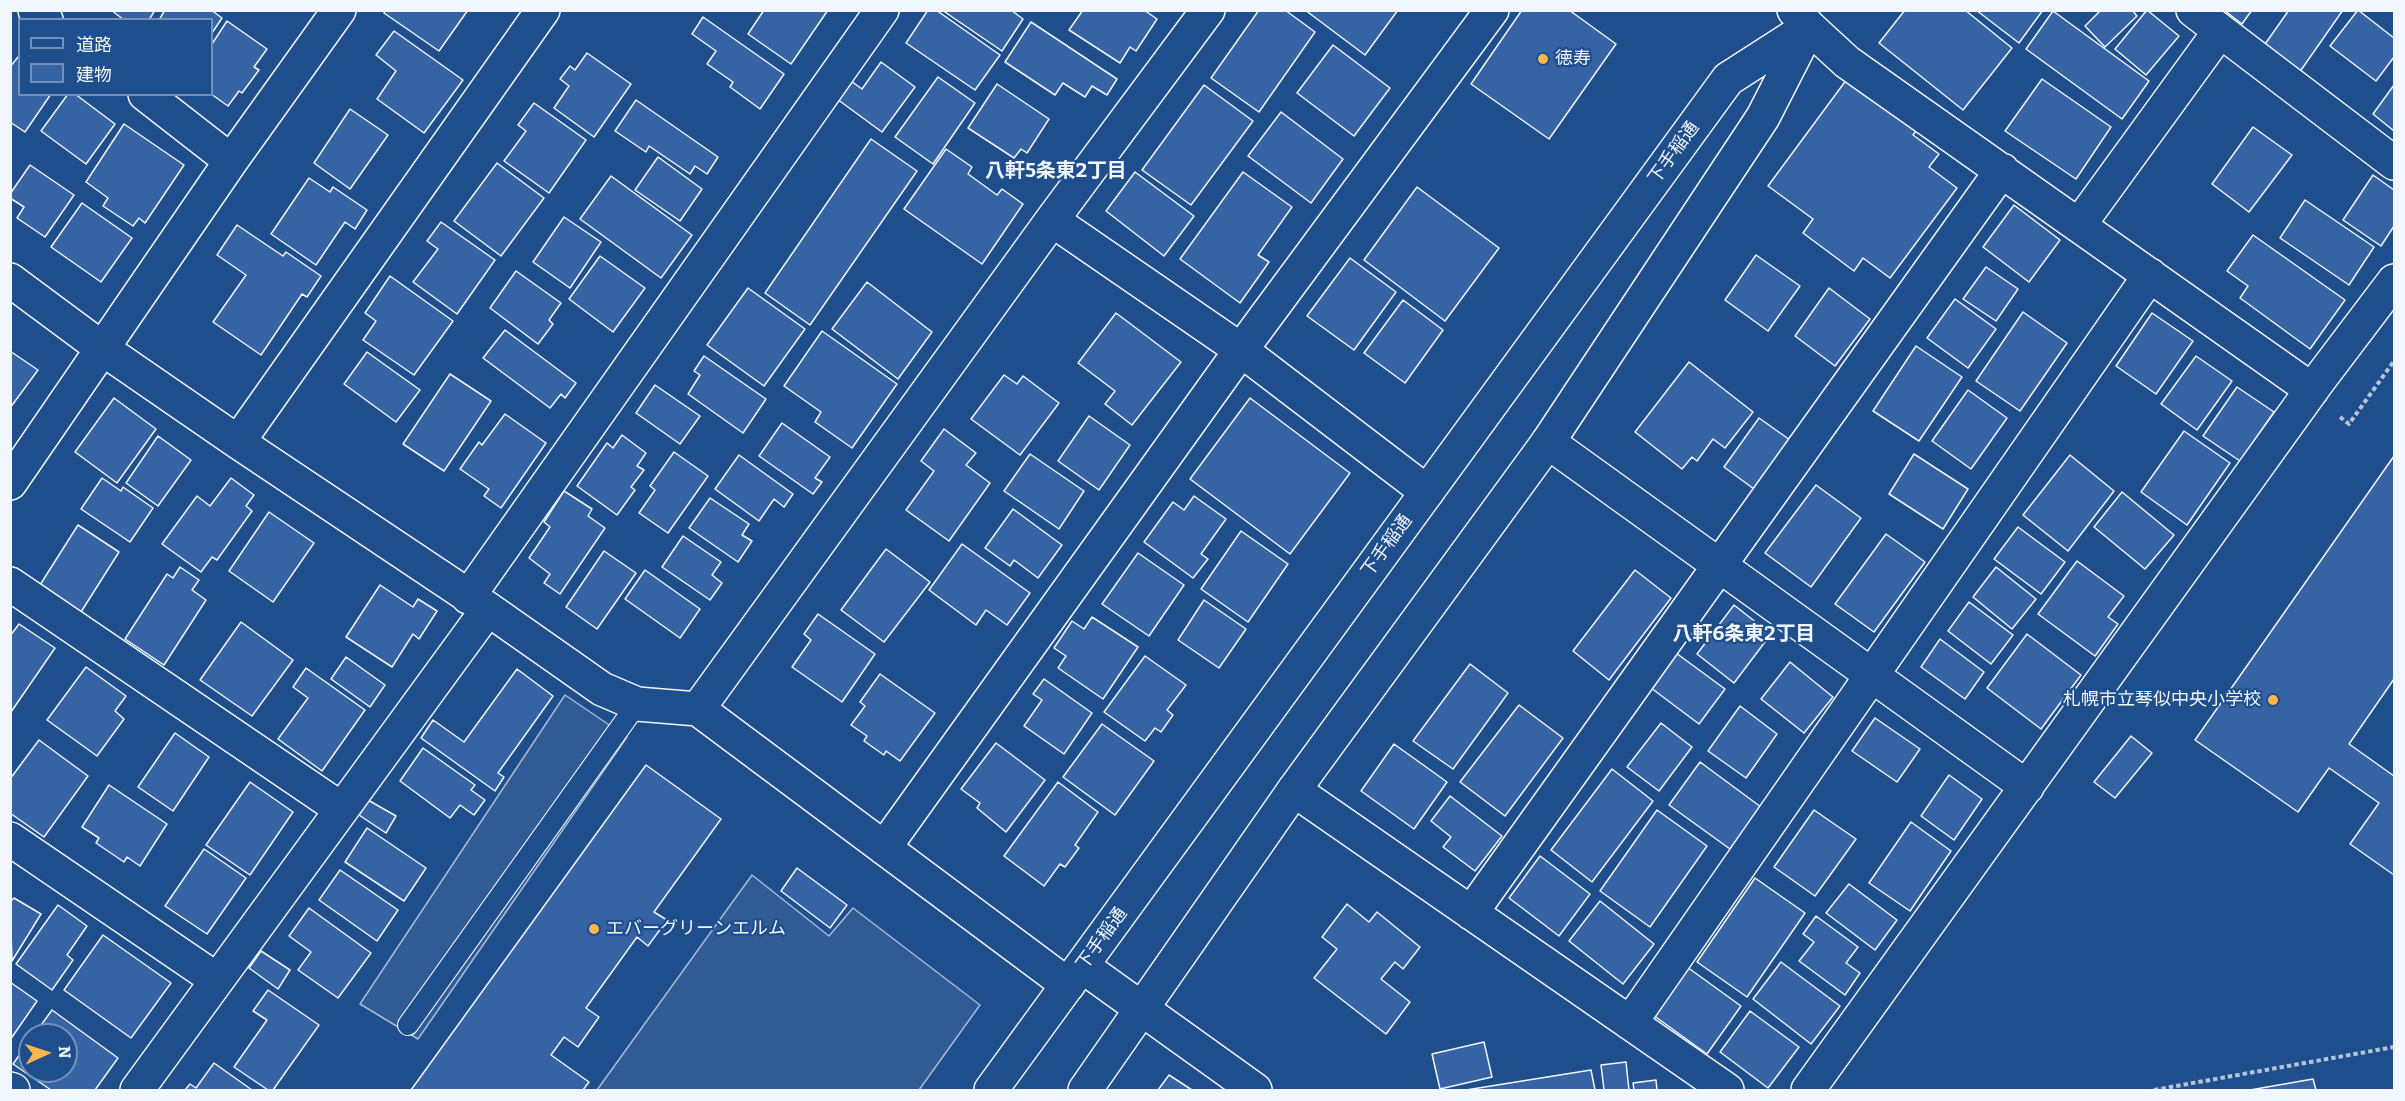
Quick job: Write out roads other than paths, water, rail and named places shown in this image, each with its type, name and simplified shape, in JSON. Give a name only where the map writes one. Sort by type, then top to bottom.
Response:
[{"type":"street","points":[[10,483],[231,161],[339,10]]},
{"type":"street","points":[[238,442],[543,10]]},
{"type":"street","points":[[137,1090],[341,809],[478,603],[882,10]]},
{"type":"street","points":[[698,709],[1052,220],[1208,10]]},
{"type":"street","points":[[884,848],[1241,350],[1492,10]]},
{"type":"street","points":[[2193,10],[2394,163]]},
{"type":"street","points":[[1085,1090],[1143,1010],[1294,790],[1548,442],[1763,117],[1808,16],[1847,63],[2150,275],[2323,401]]},
{"type":"street","name":"下手稲通","points":[[991,1090],[1728,79],[1808,16]]},
{"type":"street","points":[[2079,225],[2220,31]]},
{"type":"street","points":[[148,96],[231,161]]},
{"type":"street","points":[[1471,913],[2002,170]]},
{"type":"street","points":[[1052,220],[1241,350],[1427,492]]},
{"type":"street","points":[[1630,1023],[2150,275]]},
{"type":"street","points":[[10,280],[103,349],[602,689],[637,704],[698,709],[884,848],[1075,976],[1143,1010],[1255,1090]]},
{"type":"street","points":[[1808,1090],[2027,787],[2323,401],[2394,282]]},
{"type":"street","points":[[1548,442],[2027,787]]},
{"type":"street","points":[[10,584],[341,809]]},
{"type":"street","points":[[1294,790],[1727,1090]]},
{"type":"street","points":[[10,840],[217,981]]},
{"type":"lane","points":[[408,1025],[637,704]]},
{"type":"place","name":"徳寿","points":[[1543,59]]},
{"type":"place","name":"札幌市立琴似中央小学校","points":[[2273,700]]},
{"type":"place","name":"エバーグリーンエルム","points":[[594,929]]},
{"type":"district","name":"八軒5条東2丁目","points":[[1056,171]]},
{"type":"district","name":"八軒6条東2丁目","points":[[1744,634]]}]
